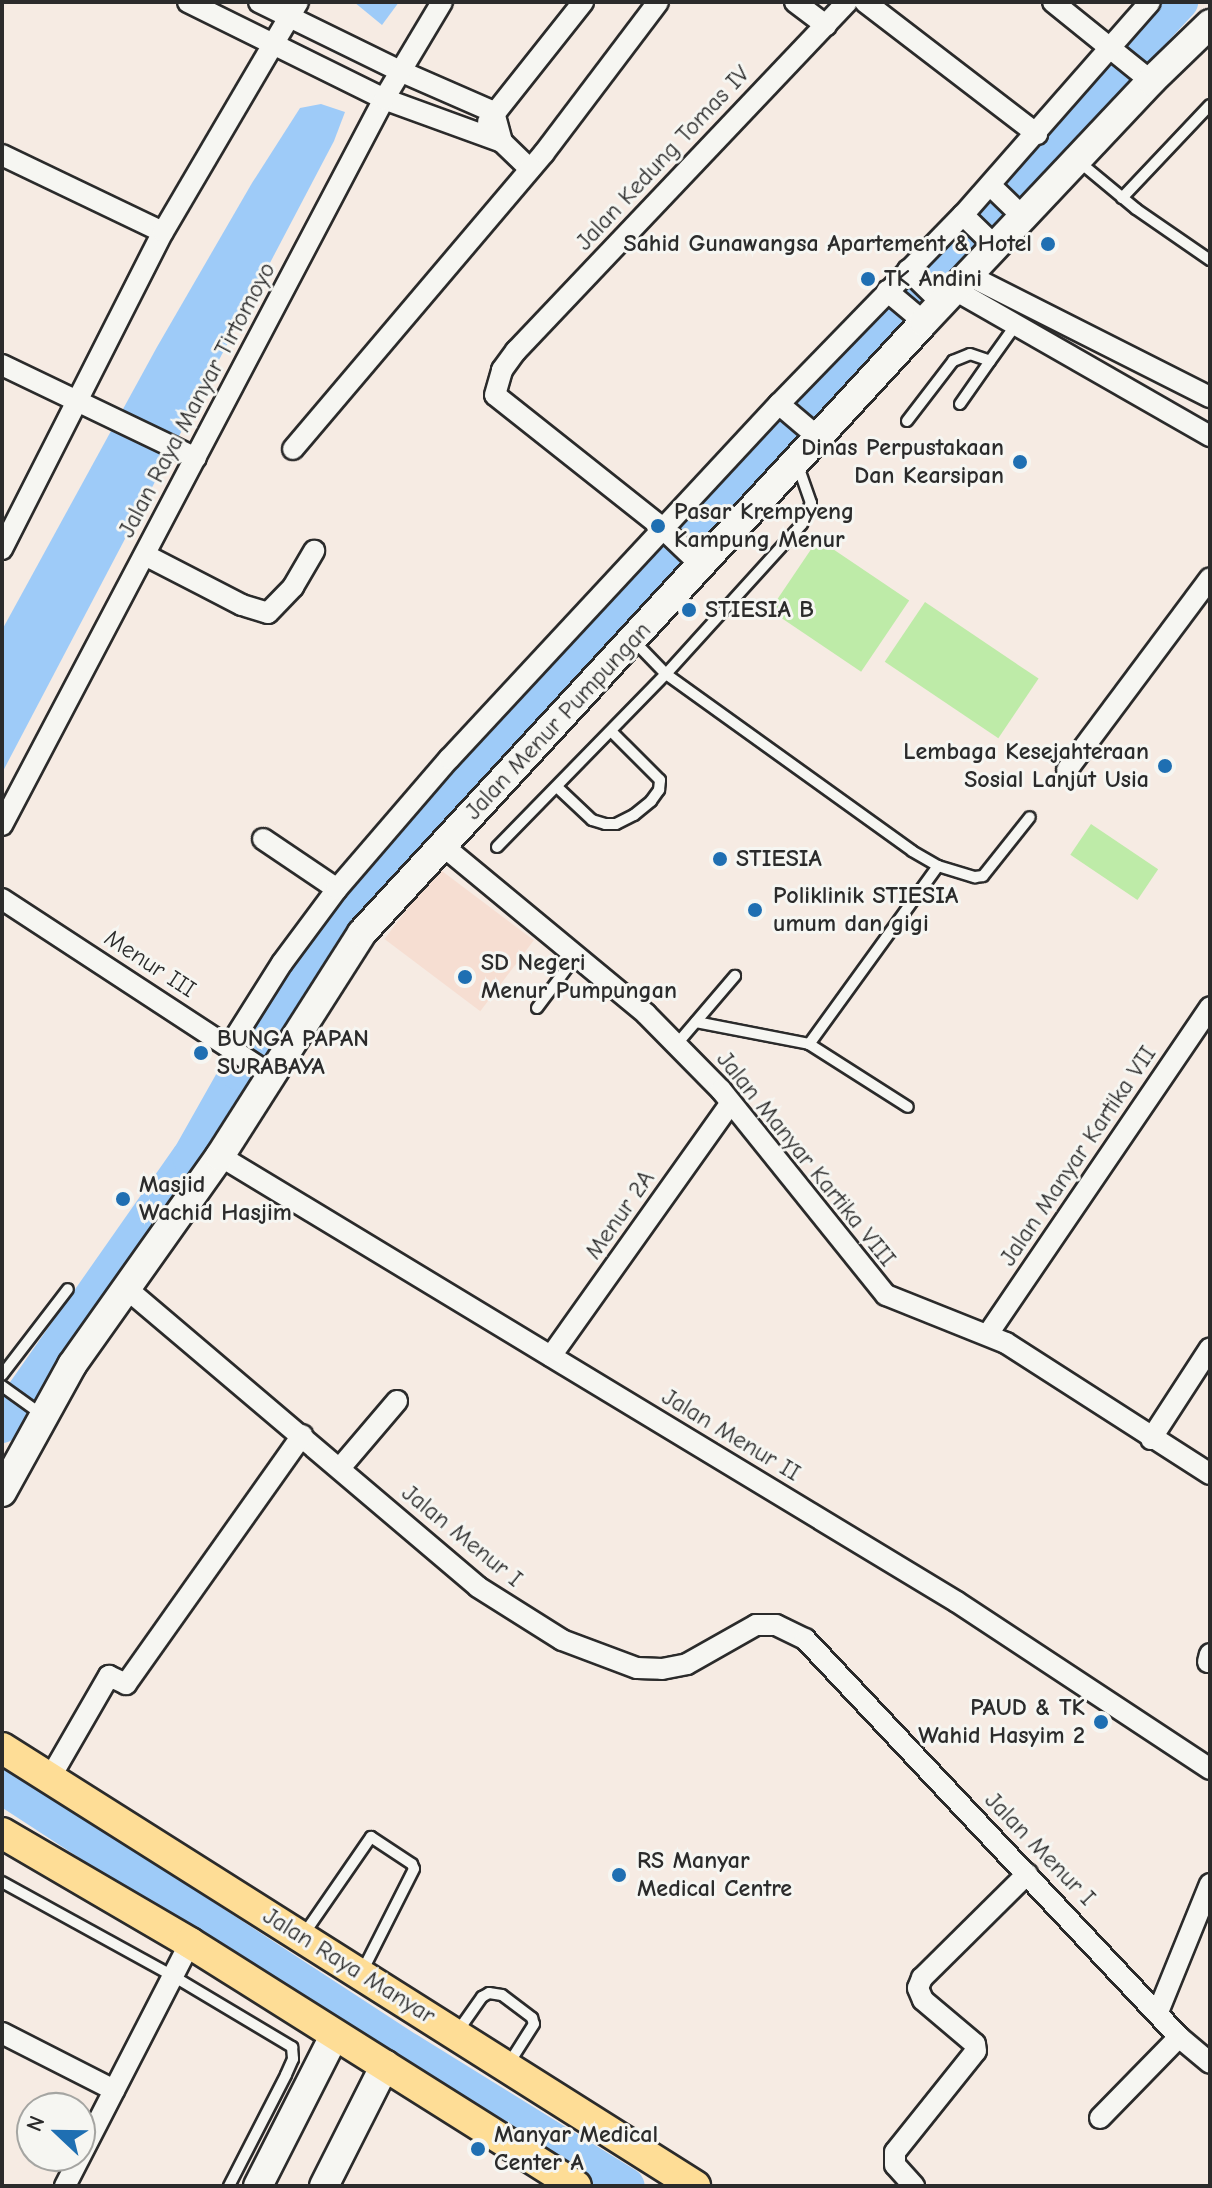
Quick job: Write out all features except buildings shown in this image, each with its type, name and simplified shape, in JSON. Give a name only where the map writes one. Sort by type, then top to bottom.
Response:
[{"type":"main road","name":"Jalan Raya Manyar","points":[[2,1748],[361,1972],[695,2186]]},
{"type":"main road","points":[[2,1833],[190,1943],[576,2186]]},
{"type":"street","points":[[188,2],[276,42],[384,99],[502,142],[526,165]]},
{"type":"street","points":[[259,2],[294,9],[317,30],[494,112]]},
{"type":"street","name":"Jalan Raya Manyar Tirtomoyo","points":[[2,825],[384,99],[442,2]]},
{"type":"street","points":[[480,136],[494,112],[583,2]]},
{"type":"street","points":[[293,449],[658,2]]},
{"type":"street","points":[[795,2],[826,25]]},
{"type":"street","name":"Jalan Kedung Tomas IV","points":[[680,544],[495,395],[502,370],[516,351],[847,2]]},
{"type":"street","points":[[865,2],[1037,134]]},
{"type":"street","points":[[1053,2],[1143,73]]},
{"type":"street","points":[[246,1058],[282,963],[337,889],[449,759],[680,544],[796,418],[923,292],[1003,197],[1037,134],[1113,50],[1150,2]]},
{"type":"street","points":[[2,549],[163,232],[294,9]]},
{"type":"street","name":"Jalan Menur Pumpungan","points":[[2,1492],[35,1410],[72,1365],[220,1156],[246,1058],[634,640],[680,544],[797,462],[796,418],[923,292],[1003,197],[1077,160],[1143,73],[1208,29]]},
{"type":"street","points":[[494,112],[502,142]]},
{"type":"street","points":[[2,155],[163,232]]},
{"type":"street","points":[[923,292],[1015,326],[1210,436]]},
{"type":"street","points":[[923,292],[1210,397]]},
{"type":"street","points":[[2,365],[196,458]]},
{"type":"street","points":[[145,555],[242,605],[268,613],[293,587],[314,551]]},
{"type":"street","points":[[1067,770],[1210,578]]},
{"type":"street","points":[[263,839],[337,889]]},
{"type":"street","name":"Jalan Manyar Kartika VIII","points":[[442,845],[646,1014],[731,1103],[880,1289],[898,1301],[988,1334],[1210,1474]]},
{"type":"street","name":"Menur III","points":[[2,899],[246,1058]]},
{"type":"street","name":"Jalan Manyar Kartika VII","points":[[988,1334],[1210,1007]]},
{"type":"street","name":"Menur 2A","points":[[551,1356],[731,1103]]},
{"type":"street","name":"Jalan Menur II","points":[[220,1156],[957,1602],[1210,1769]]},
{"type":"street","name":"Jalan Menur I","points":[[127,1289],[478,1587],[562,1640],[637,1668],[662,1669],[687,1664],[756,1625],[776,1625],[805,1639],[1179,2037],[1210,2063]]},
{"type":"street","points":[[1151,1439],[1210,1348]]},
{"type":"street","points":[[340,1468],[397,1401]]},
{"type":"street","points":[[50,1778],[109,1676],[126,1684],[302,1435]]},
{"type":"street","points":[[914,2186],[895,2165],[895,2152],[976,2051],[975,2044],[923,2000],[918,1988],[922,1978],[1027,1874]]},
{"type":"street","points":[[1158,2012],[1210,1884]]},
{"type":"street","points":[[65,2186],[190,1943]]},
{"type":"street","points":[[2,2033],[114,2090]]},
{"type":"street","points":[[258,2186],[335,2034]]},
{"type":"street","points":[[1100,2118],[1179,2037]]},
{"type":"street","points":[[324,2186],[385,2065]]},
{"type":"lane","points":[[1122,198],[1210,105]]},
{"type":"lane","points":[[1077,160],[1122,198],[1210,260]]},
{"type":"lane","points":[[960,404],[1015,326]]},
{"type":"lane","points":[[907,421],[953,361],[970,354],[990,361]]},
{"type":"lane","points":[[497,847],[666,674],[808,514],[811,503],[797,462]]},
{"type":"lane","points":[[634,640],[666,674],[912,851],[938,866],[975,877],[983,876],[1030,817]]},
{"type":"lane","points":[[557,787],[592,820],[605,824],[616,824],[634,815],[651,801],[659,790],[660,780],[611,731]]},
{"type":"lane","points":[[809,1044],[938,866]]},
{"type":"lane","points":[[537,1008],[576,956]]},
{"type":"lane","points":[[676,1045],[735,976]]},
{"type":"lane","points":[[696,1022],[809,1044],[908,1107]]},
{"type":"lane","points":[[2,1375],[68,1289]]},
{"type":"lane","points":[[2,1386],[35,1410]]},
{"type":"lane","points":[[303,1936],[371,1837],[412,1864],[414,1869],[361,1972]]},
{"type":"lane","points":[[2,1882],[173,1976],[294,2051],[286,2075],[229,2186]]},
{"type":"lane","points":[[456,2034],[482,1997],[489,1993],[502,1995],[534,2024],[507,2066]]},
{"type":"shaded area","name":"SD Negeri Menur Pumpungan","points":[[438,868],[534,940],[480,1011],[384,939]]},
{"type":"green space","points":[[818,539],[909,601],[861,672],[770,610]]},
{"type":"green space","points":[[925,602],[1039,679],[998,738],[885,662]]},
{"type":"green space","points":[[1091,824],[1158,869],[1137,900],[1070,855]]},
{"type":"water","points":[[354,2],[399,2],[382,25]]},
{"type":"water","points":[[321,104],[345,112],[334,141],[2,773],[2,630],[157,347],[252,183],[300,108]]},
{"type":"waterway","points":[[2,1425],[190,1157],[238,1072],[368,885],[537,694],[1180,2]]},
{"type":"waterway","points":[[2,1786],[409,2051],[627,2186]]},
{"type":"place","name":"Sahid Gunawangsa Apartement & Hotel","points":[[1048,244]]},
{"type":"place","name":"TK Andini","points":[[868,279]]},
{"type":"place","name":"Dinas Perpustakaan Dan Kearsipan","points":[[1020,462]]},
{"type":"place","name":"Pasar Krempyeng Kampung Menur","points":[[658,526]]},
{"type":"place","name":"STIESIA B","points":[[689,610]]},
{"type":"place","name":"Lembaga Kesejahteraan Sosial Lanjut Usia","points":[[1165,766]]},
{"type":"place","name":"STIESIA","points":[[720,859]]},
{"type":"place","name":"Poliklinik STIESIA umum dan gigi","points":[[755,910]]},
{"type":"place","name":"SD Negeri Menur Pumpungan","points":[[465,977]]},
{"type":"place","name":"BUNGA PAPAN SURABAYA","points":[[201,1053]]},
{"type":"place","name":"Masjid Wachid Hasjim","points":[[123,1199]]},
{"type":"place","name":"PAUD & TK Wahid Hasyim 2","points":[[1101,1722]]},
{"type":"place","name":"RS Manyar Medical Centre","points":[[619,1875]]},
{"type":"place","name":"Manyar Medical Center A","points":[[478,2149]]}]
